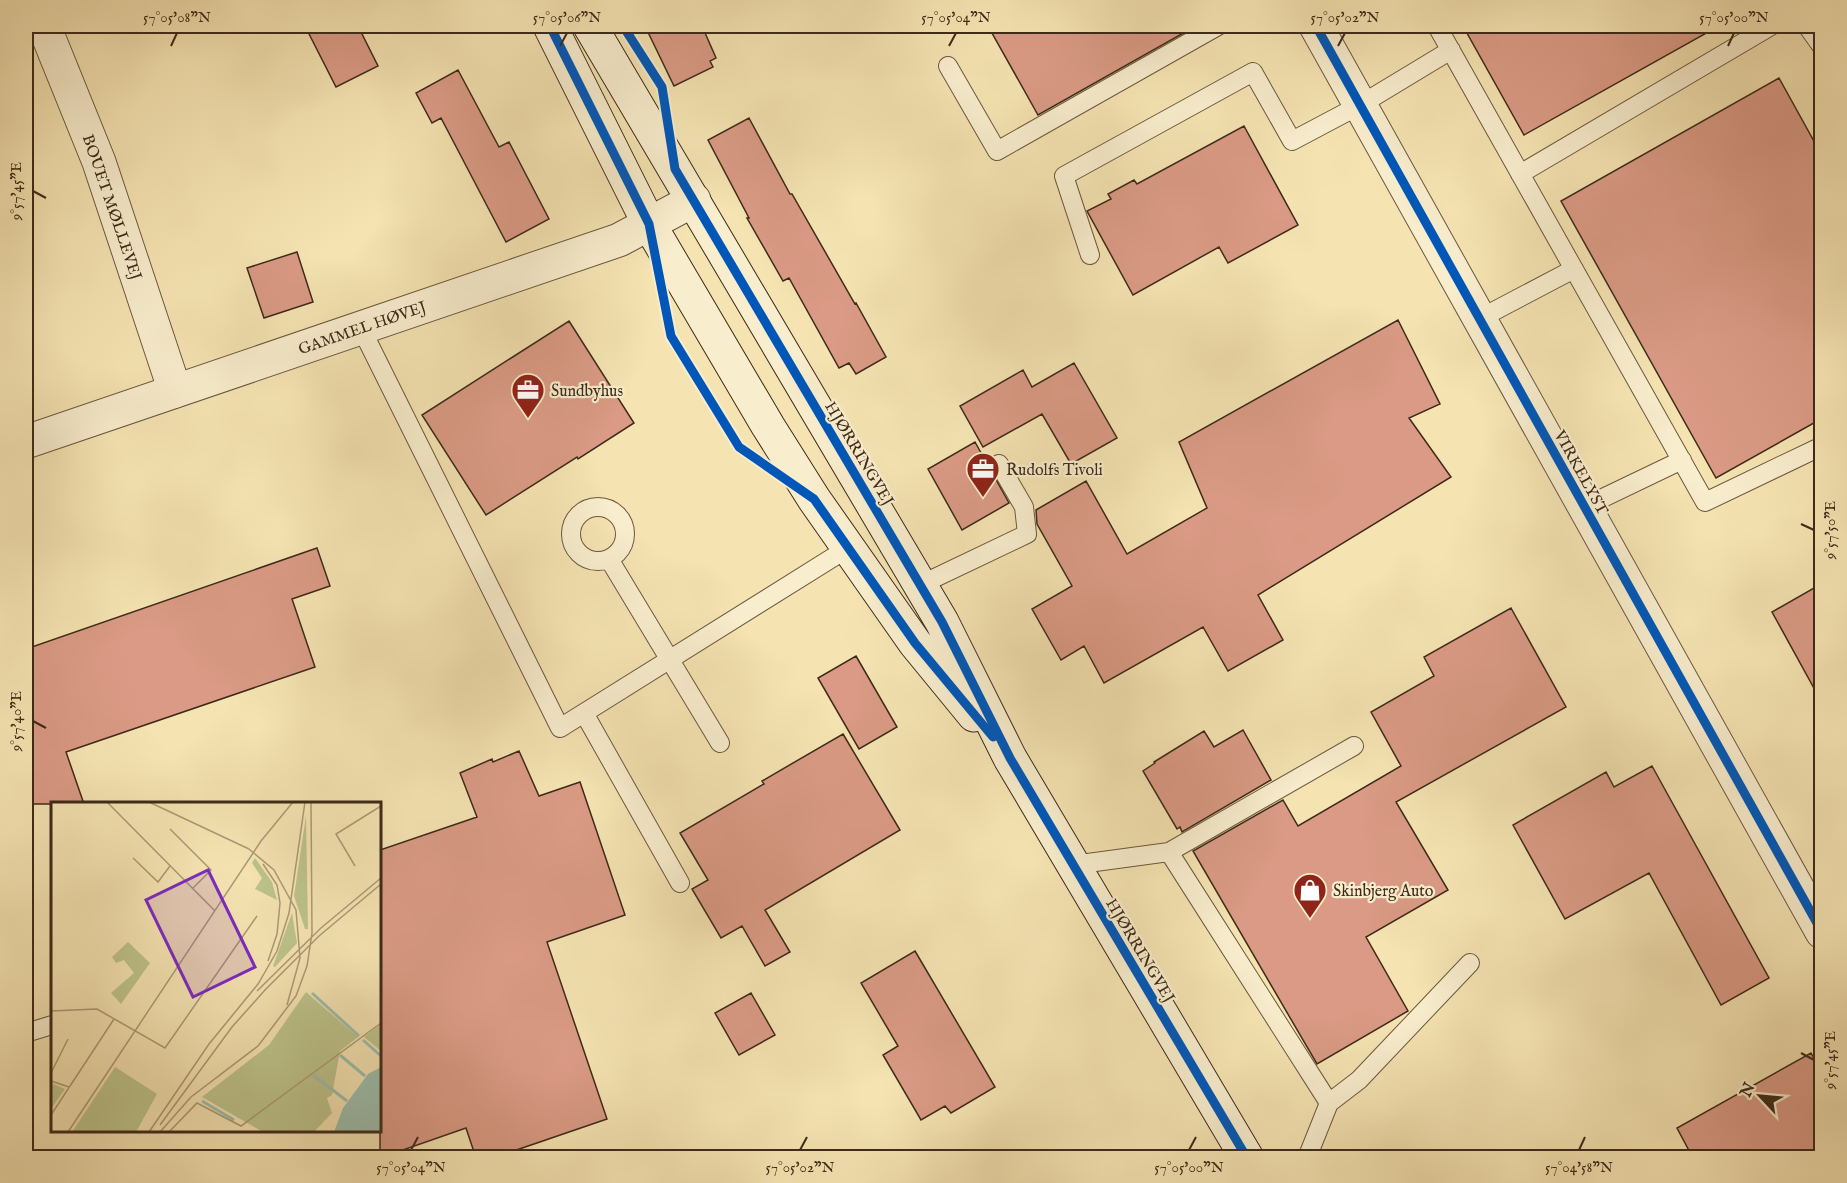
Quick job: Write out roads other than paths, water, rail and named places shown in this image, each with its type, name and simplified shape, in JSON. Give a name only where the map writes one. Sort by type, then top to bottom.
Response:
[{"type":"main road","name":"BOUET MØLLEVEJ","points":[[44,26],[99,162],[175,391]]},
{"type":"main road","name":"HJØRRINGVEJ","points":[[550,26],[649,224],[768,426],[814,499],[915,643],[1010,758]]},
{"type":"main road","name":"HJØRRINGVEJ","points":[[590,26],[942,622],[1010,758],[1247,1158]]},
{"type":"main road","name":"VIRKELYST","points":[[1316,26],[1821,932]]},
{"type":"main road","name":"GAMMEL HØVEJ","points":[[26,442],[619,240],[694,200]]},
{"type":"lane","points":[[948,66],[997,151],[1218,26]]},
{"type":"lane","points":[[1437,26],[1706,502],[1821,446]]},
{"type":"lane","points":[[1520,174],[1771,26]]},
{"type":"lane","points":[[1807,26],[1821,47]]},
{"type":"lane","points":[[1090,255],[1064,176],[1253,72],[1292,141],[1360,105],[1451,50]]},
{"type":"lane","points":[[1479,319],[1574,269]]},
{"type":"lane","points":[[360,328],[560,728],[848,548]]},
{"type":"lane","points":[[1584,507],[1682,460]]},
{"type":"lane","points":[[920,585],[1027,534],[1024,507],[999,464]]},
{"type":"lane","points":[[609,559],[720,743]]},
{"type":"lane","points":[[584,713],[680,883]]},
{"type":"lane","points":[[1073,865],[1169,852],[1354,746]]},
{"type":"lane","points":[[1169,852],[1329,1103]]},
{"type":"lane","points":[[1307,1158],[1329,1103],[1359,1080],[1470,963]]},
{"type":"lane","points":[[26,1034],[51,1025]]},
{"type":"place","name":"Sundbyhus","points":[[528,419]]},
{"type":"place","name":"Rudolfs Tivoli","points":[[983,498]]},
{"type":"place","name":"Skinbjerg Auto","points":[[1310,919]]}]
